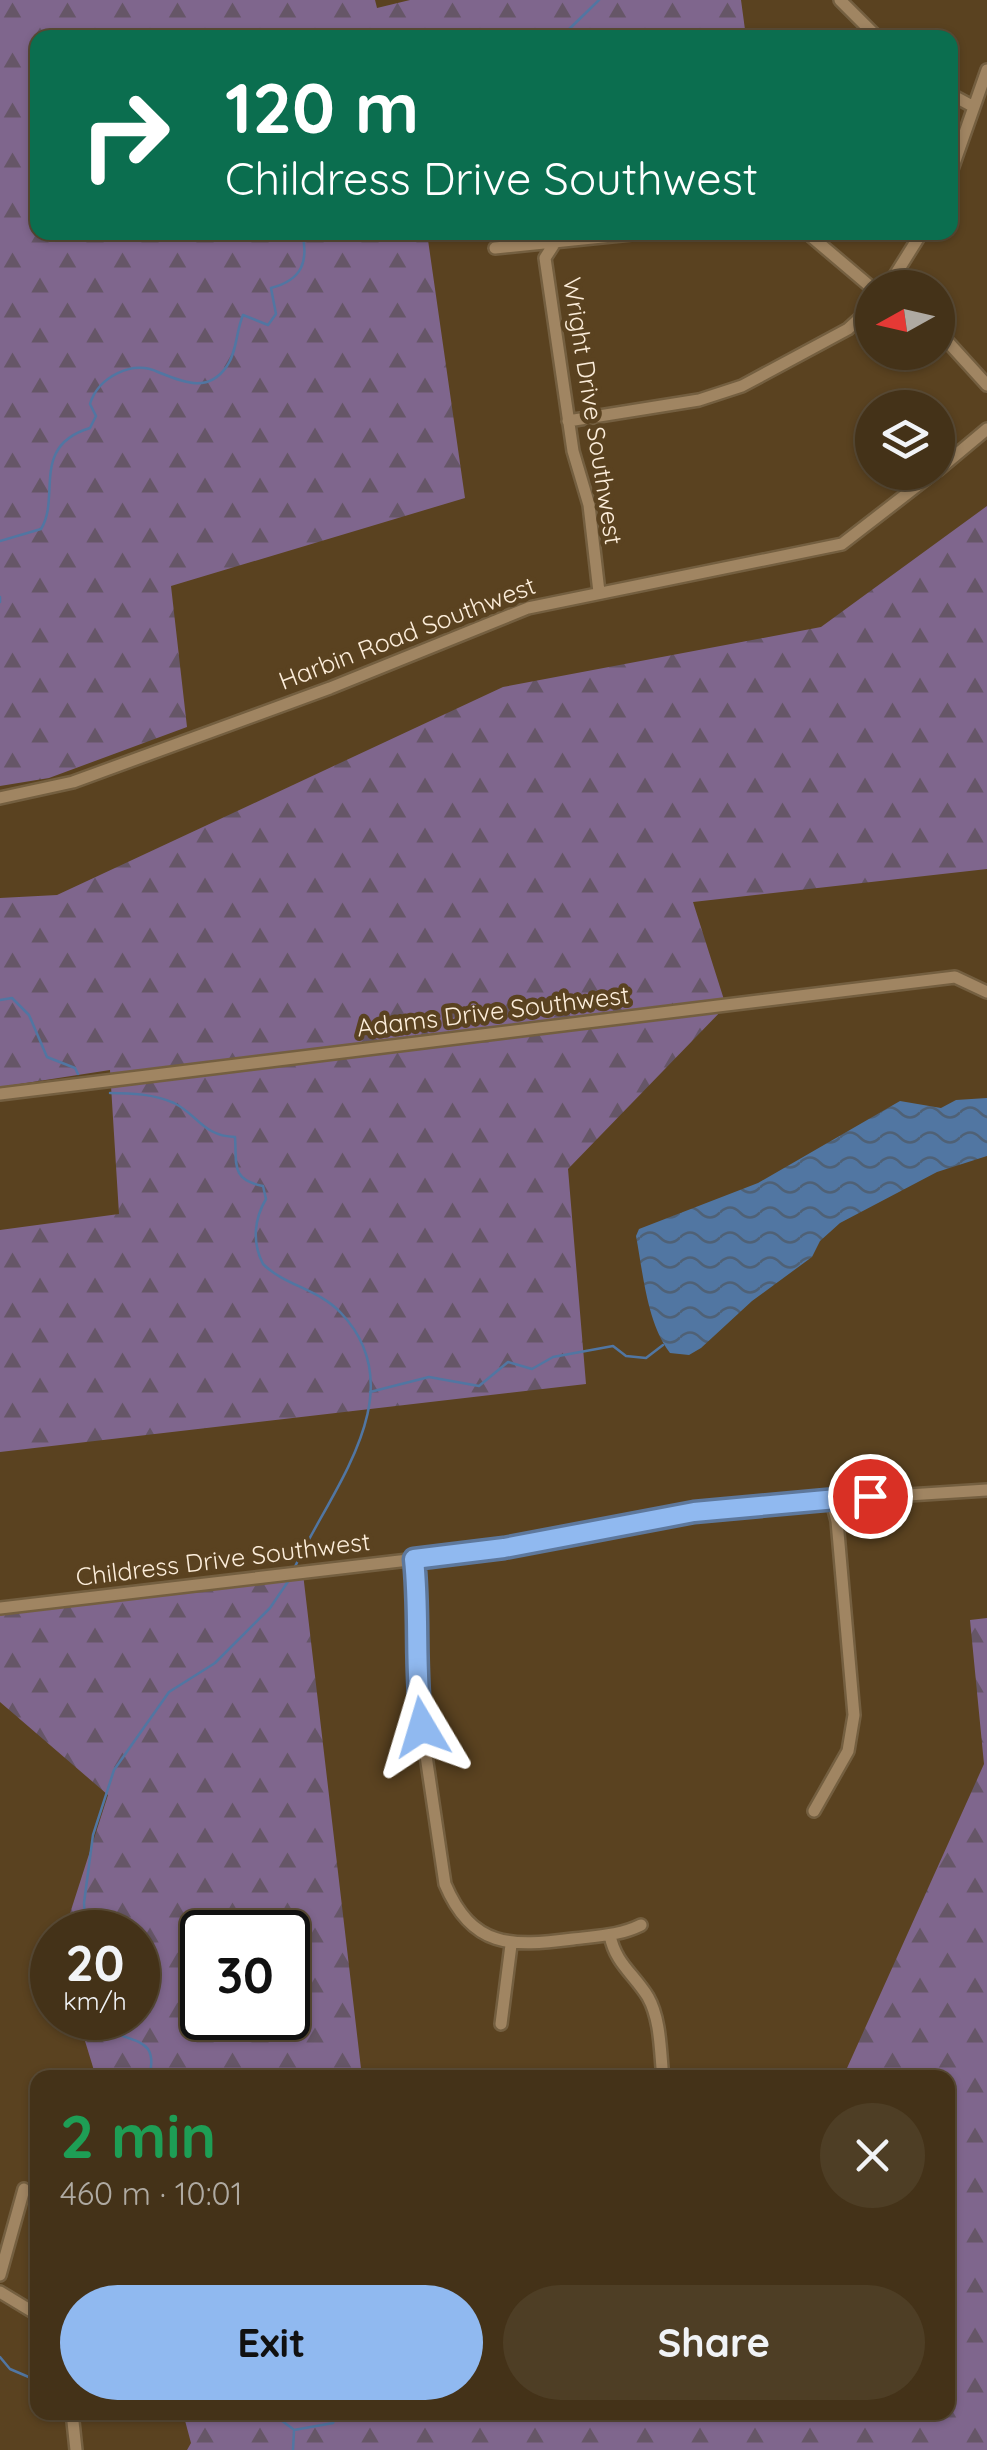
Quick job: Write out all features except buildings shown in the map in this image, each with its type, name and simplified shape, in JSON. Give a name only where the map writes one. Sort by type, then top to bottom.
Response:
[{"type":"street","points":[[840,0],[870,30]]},
{"type":"street","points":[[958,153],[987,70]]},
{"type":"street","points":[[958,99],[974,108]]},
{"type":"street","points":[[495,248],[567,240]]},
{"type":"street","points":[[815,240],[855,274]]},
{"type":"street","points":[[898,270],[917,240]]},
{"type":"street","name":"Wright Drive Southwest","points":[[556,241],[545,258],[568,421],[589,504],[599,592]]},
{"type":"street","points":[[568,421],[698,400],[742,386],[855,323]]},
{"type":"street","points":[[955,349],[987,385]]},
{"type":"street","name":"Harbin Road Southwest","points":[[955,456],[987,430]]},
{"type":"street","name":"Harbin Road Southwest","points":[[0,798],[74,782],[330,688],[528,608],[599,592],[699,577],[842,544],[912,490]]},
{"type":"street","name":"Adams Drive Southwest","points":[[0,1094],[955,978],[987,992]]},
{"type":"street","name":"Childress Drive Southwest","points":[[0,1608],[504,1548],[694,1512],[831,1498],[987,1490]]},
{"type":"street","points":[[814,1811],[848,1751],[854,1715],[837,1521],[831,1498]]},
{"type":"street","points":[[414,1559],[421,1619],[416,1688],[445,1884],[454,1906],[470,1924],[511,1945],[610,1935],[640,1924]]},
{"type":"street","points":[[610,1935],[617,1960],[648,1997],[656,2017],[662,2070]]},
{"type":"street","points":[[501,2024],[511,1945]]},
{"type":"street","points":[[0,2276],[24,2189]]},
{"type":"street","points":[[0,2292],[30,2310]]},
{"type":"street","points":[[73,2420],[76,2450]]},
{"type":"green space","points":[[0,0],[375,0],[377,8],[410,0],[741,0],[745,30],[30,30],[30,240],[428,240],[465,498],[171,586],[187,727],[49,778],[0,786]]},
{"type":"green space","points":[[987,506],[987,869],[693,902],[726,1006],[568,1169],[586,1384],[0,1452],[0,1230],[119,1214],[110,1070],[0,1087],[0,898],[57,895],[503,687],[821,627]]},
{"type":"green space","points":[[302,1565],[361,2070],[94,2070],[85,2040],[160,2040],[160,1910],[71,1910],[108,1795],[0,1702],[0,1608],[44,1598]]},
{"type":"green space","points":[[987,1618],[987,2450],[187,2450],[191,2443],[185,2420],[955,2420],[955,2070],[846,2070],[984,1764],[970,1620]]},
{"type":"water","points":[[987,1098],[987,1156],[937,1172],[840,1223],[820,1241],[812,1257],[752,1301],[701,1348],[689,1355],[670,1353],[656,1327],[647,1297],[636,1236],[639,1229],[758,1183],[900,1101],[941,1108],[956,1100]]},
{"type":"waterway","points":[[568,30],[599,0]]},
{"type":"waterway","points":[[0,541],[41,529],[49,502],[53,459],[71,436],[90,428],[96,416],[90,404],[100,386],[117,373],[138,368],[195,383],[220,375],[233,354],[243,315],[268,325],[276,314],[271,288],[290,280],[301,268],[303,240]]},
{"type":"waterway","points":[[0,597],[0,602]]},
{"type":"waterway","points":[[0,1000],[12,998],[29,1015],[47,1057],[75,1068],[78,1074]]},
{"type":"waterway","points":[[110,1093],[166,1100],[215,1133],[235,1137],[237,1169],[245,1179],[263,1186],[266,1199],[256,1231],[263,1264],[332,1305],[362,1344],[371,1376],[359,1443],[294,1569]]},
{"type":"waterway","points":[[370,1392],[429,1377],[479,1386],[508,1362],[532,1369],[553,1357],[613,1346],[626,1356],[646,1358],[663,1345]]},
{"type":"waterway","points":[[84,1910],[93,1835],[114,1770],[169,1692],[215,1663],[270,1608],[289,1580]]},
{"type":"waterway","points":[[133,2040],[149,2052],[150,2070]]},
{"type":"waterway","points":[[0,2357],[10,2369],[30,2378]]},
{"type":"waterway","points":[[281,2420],[293,2429]]},
{"type":"waterway","points":[[294,2430],[334,2420]]},
{"type":"waterway","points":[[293,2450],[294,2431]]},
{"type":"route","points":[[422,1727],[416,1688],[421,1619],[414,1559],[504,1548],[694,1512],[870,1496]]}]
